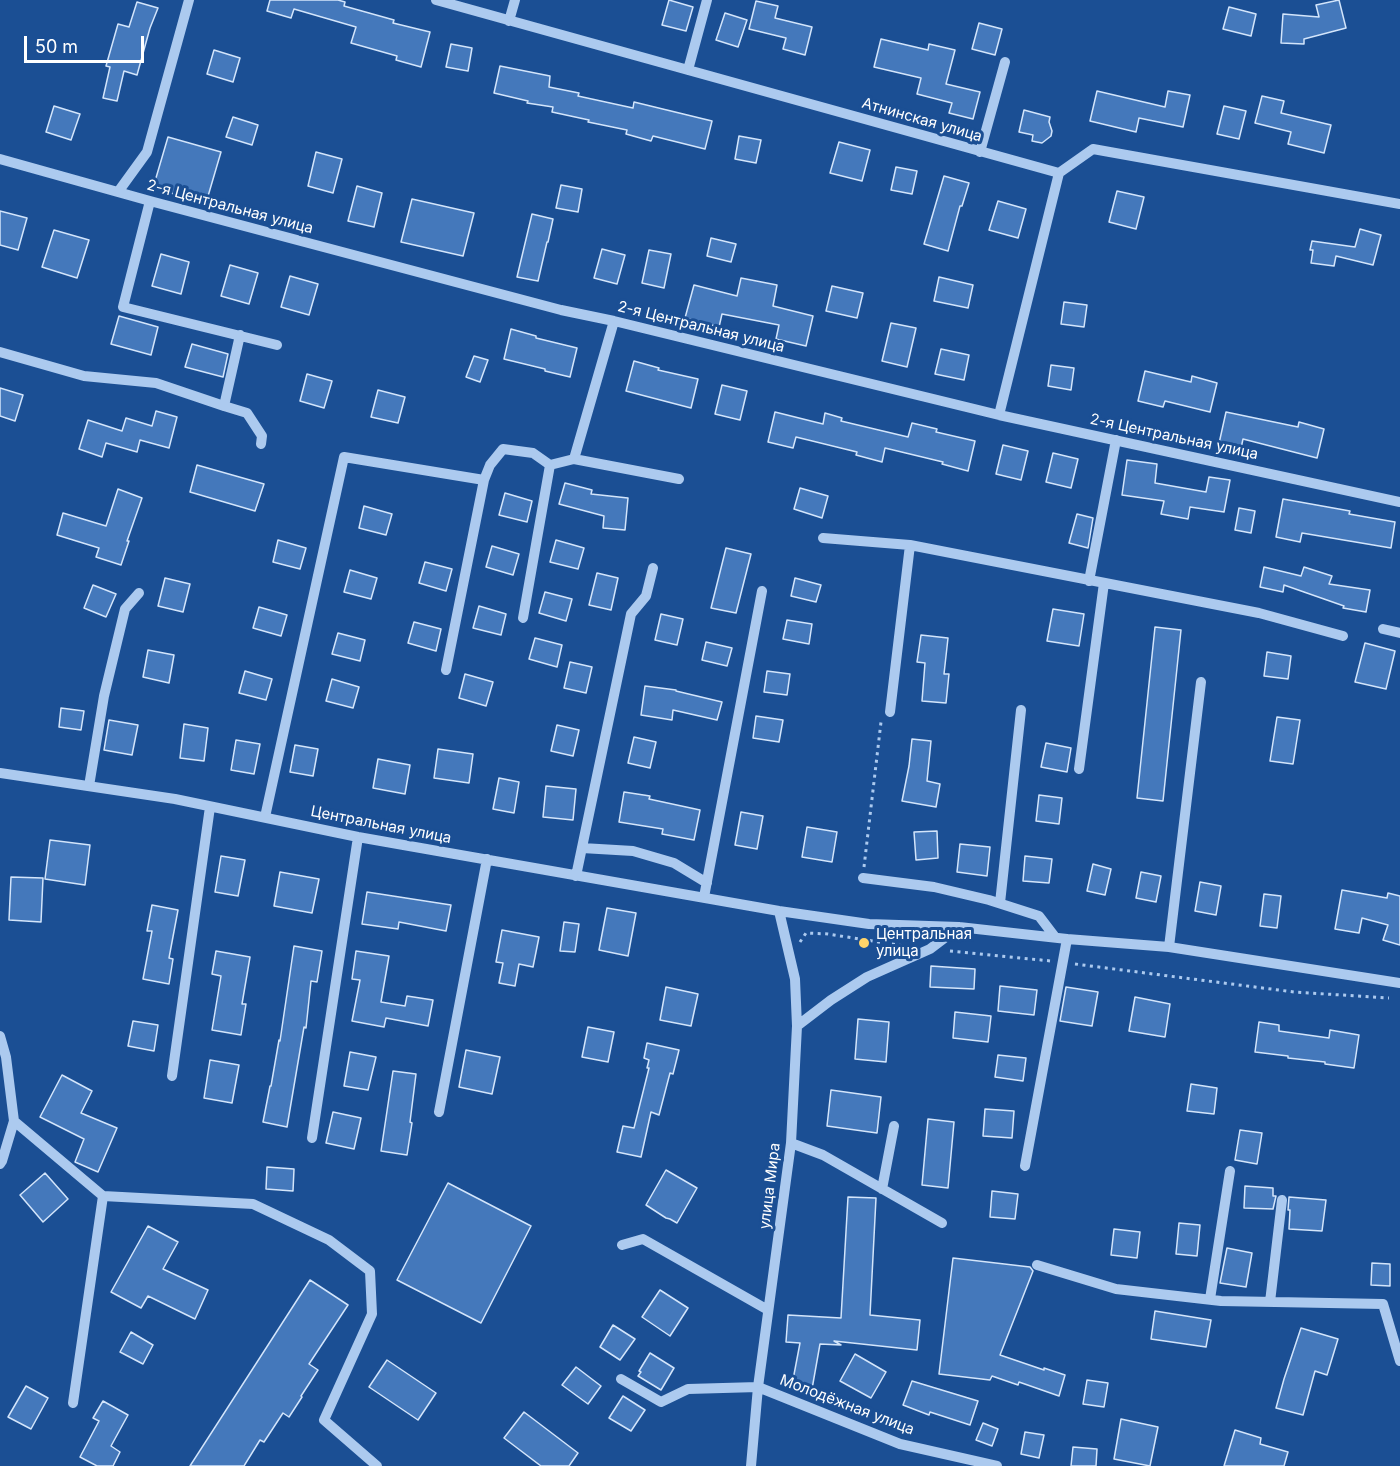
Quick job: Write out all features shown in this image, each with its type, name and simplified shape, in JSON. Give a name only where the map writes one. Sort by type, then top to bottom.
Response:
[{"type":"street","points":[[118,192],[147,152],[189,0]]},
{"type":"street","name":"Атнинская улица","points":[[437,0],[1059,173]]},
{"type":"street","points":[[509,21],[515,0]]},
{"type":"street","points":[[688,70],[707,0]]},
{"type":"street","points":[[980,152],[1005,62]]},
{"type":"street","points":[[999,415],[1059,173],[1093,149],[1400,204]]},
{"type":"street","name":"2-я Центральная улица","points":[[0,159],[561,310],[999,415],[1400,502]]},
{"type":"street","points":[[150,201],[123,307],[277,345]]},
{"type":"street","points":[[574,459],[614,321]]},
{"type":"street","points":[[224,406],[240,335]]},
{"type":"street","points":[[0,352],[84,376],[156,383],[247,413],[262,436],[261,444]]},
{"type":"street","points":[[1089,581],[1116,440]]},
{"type":"street","points":[[446,670],[484,480],[490,465],[503,449],[533,453],[550,465],[574,459],[679,479]]},
{"type":"street","points":[[265,817],[344,457],[484,480]]},
{"type":"street","points":[[523,618],[550,465]]},
{"type":"street","points":[[823,538],[910,545],[1259,613],[1343,636]]},
{"type":"street","points":[[890,712],[910,545]]},
{"type":"street","points":[[576,876],[631,614],[646,596],[653,568]]},
{"type":"street","points":[[1079,769],[1104,583]]},
{"type":"street","points":[[704,897],[762,591]]},
{"type":"street","points":[[89,786],[104,696],[125,609],[139,593]]},
{"type":"street","points":[[1383,629],[1400,633]]},
{"type":"street","points":[[1169,946],[1201,682]]},
{"type":"street","points":[[1000,903],[1022,710]]},
{"type":"street","name":"Центральная улица","points":[[0,773],[175,799],[358,837],[779,911],[868,924],[959,927],[1067,939],[1169,946],[1400,983]]},
{"type":"street","points":[[172,1076],[210,807]]},
{"type":"street","points":[[312,1138],[358,837]]},
{"type":"street","points":[[582,848],[633,851],[674,863],[707,883]]},
{"type":"street","points":[[439,1112],[487,859]]},
{"type":"street","points":[[863,878],[934,887],[1000,903],[1040,916],[1055,937]]},
{"type":"street","name":"улица Мира","points":[[751,1466],[758,1387],[791,1143],[797,1026],[795,979],[779,911]]},
{"type":"street","points":[[797,1026],[867,976],[930,950],[959,927]]},
{"type":"street","points":[[1024,1166],[1067,939]]},
{"type":"street","points":[[0,1036],[6,1057],[14,1121],[0,1164]]},
{"type":"street","points":[[14,1121],[103,1196],[253,1204],[329,1240],[370,1271],[372,1314],[324,1420],[377,1466]]},
{"type":"street","points":[[882,1189],[894,1126]]},
{"type":"street","points":[[791,1143],[823,1155],[942,1223]]},
{"type":"street","points":[[1210,1299],[1230,1172]]},
{"type":"street","points":[[74,1403],[103,1196]]},
{"type":"street","points":[[1270,1302],[1282,1200]]},
{"type":"street","points":[[622,1245],[643,1239],[768,1310]]},
{"type":"street","points":[[1037,1265],[1116,1289],[1210,1299],[1383,1304],[1400,1361]]},
{"type":"street","points":[[621,1379],[661,1402],[688,1389],[758,1387]]},
{"type":"street","name":"Молодёжная улица","points":[[758,1387],[900,1444],[997,1466]]},
{"type":"path","points":[[863,878],[882,719],[890,712]]},
{"type":"path","points":[[790,953],[799,949],[800,942],[806,933],[828,934],[907,946]]},
{"type":"path","points":[[930,950],[1063,962],[1294,992],[1389,998]]},
{"type":"building","points":[[270,0],[338,0],[345,2],[344,6],[394,20],[393,23],[430,32],[421,67],[396,60],[397,56],[351,43],[356,27],[294,9],[291,18],[267,11]]},
{"type":"building","points":[[669,0],[693,7],[686,31],[662,25]]},
{"type":"building","points":[[1339,0],[1346,28],[1304,39],[1304,44],[1281,43],[1283,14],[1319,17],[1316,5]]},
{"type":"building","points":[[756,1],[778,6],[775,18],[812,27],[805,55],[783,49],[786,38],[749,29]]},
{"type":"building","points":[[137,2],[158,8],[137,75],[124,71],[117,101],[103,98],[110,67],[106,66],[118,24],[129,27]]},
{"type":"building","points":[[1229,7],[1256,14],[1251,36],[1223,29]]},
{"type":"building","points":[[725,13],[747,20],[738,47],[716,40]]},
{"type":"building","points":[[979,23],[1002,29],[995,55],[972,49]]},
{"type":"building","points":[[881,39],[928,50],[929,44],[955,50],[946,84],[980,92],[973,119],[949,113],[952,103],[917,94],[921,78],[874,67]]},
{"type":"building","points":[[451,44],[472,48],[468,71],[446,67]]},
{"type":"building","points":[[214,50],[240,58],[233,82],[207,74]]},
{"type":"building","points":[[500,66],[550,76],[549,87],[579,93],[578,96],[633,108],[634,102],[712,121],[705,149],[653,136],[651,141],[626,134],[627,130],[552,112],[553,107],[527,103],[528,101],[494,93]]},
{"type":"building","points":[[1097,91],[1165,107],[1168,91],[1190,95],[1183,127],[1139,118],[1136,132],[1090,121]]},
{"type":"building","points":[[1262,96],[1284,101],[1281,113],[1331,125],[1324,153],[1288,144],[1291,132],[1255,123]]},
{"type":"building","points":[[54,106],[80,114],[71,140],[46,132]]},
{"type":"building","points":[[1224,106],[1246,111],[1239,139],[1217,134]]},
{"type":"building","points":[[1024,110],[1050,117],[1051,136],[1042,143],[1032,141],[1033,135],[1019,132]]},
{"type":"building","points":[[233,117],[258,125],[252,145],[226,137]]},
{"type":"building","points":[[739,136],[761,140],[756,163],[735,159]]},
{"type":"building","points":[[168,137],[221,152],[206,203],[153,188]]},
{"type":"building","points":[[839,142],[870,150],[862,181],[830,173]]},
{"type":"building","points":[[316,152],[342,159],[333,193],[308,186]]},
{"type":"building","points":[[896,167],[917,171],[912,194],[891,190]]},
{"type":"building","points":[[944,176],[969,183],[962,206],[960,206],[948,251],[924,244]]},
{"type":"building","points":[[561,185],[582,189],[578,212],[556,208]]},
{"type":"building","points":[[357,186],[382,193],[374,227],[348,221]]},
{"type":"building","points":[[1117,191],[1144,197],[1136,229],[1109,222]]},
{"type":"building","points":[[412,199],[474,213],[463,256],[401,242]]},
{"type":"building","points":[[998,201],[1026,209],[1018,238],[989,230]]},
{"type":"building","points":[[0,211],[27,218],[18,250],[0,245]]},
{"type":"building","points":[[532,214],[553,219],[538,281],[517,277]]},
{"type":"building","points":[[1360,229],[1381,235],[1373,265],[1336,256],[1334,266],[1311,263],[1312,241],[1355,247]]},
{"type":"building","points":[[54,230],[89,240],[77,278],[42,267]]},
{"type":"building","points":[[711,238],[736,244],[731,262],[707,256]]},
{"type":"building","points":[[602,249],[625,255],[617,284],[594,278]]},
{"type":"building","points":[[649,250],[671,254],[664,288],[642,283]]},
{"type":"building","points":[[161,254],[189,262],[181,294],[152,286]]},
{"type":"building","points":[[230,265],[258,273],[249,304],[221,296]]},
{"type":"building","points":[[290,276],[318,284],[309,315],[281,307]]},
{"type":"building","points":[[939,277],[973,285],[968,308],[934,301]]},
{"type":"building","points":[[741,278],[777,285],[773,306],[813,316],[806,346],[776,339],[779,325],[722,314],[719,327],[685,318],[694,285],[737,296]]},
{"type":"building","points":[[832,286],[863,293],[857,318],[826,311]]},
{"type":"building","points":[[1064,302],[1087,305],[1084,327],[1061,324]]},
{"type":"building","points":[[119,316],[158,327],[151,355],[111,344]]},
{"type":"building","points":[[891,323],[916,328],[907,367],[882,361]]},
{"type":"building","points":[[511,329],[577,348],[570,377],[504,359]]},
{"type":"building","points":[[192,344],[228,354],[223,377],[185,367]]},
{"type":"building","points":[[941,349],[969,355],[964,380],[935,374]]},
{"type":"building","points":[[474,356],[488,360],[480,382],[466,377]]},
{"type":"building","points":[[634,361],[659,368],[658,370],[698,379],[691,408],[626,391]]},
{"type":"building","points":[[1051,365],[1074,368],[1071,390],[1048,386]]},
{"type":"building","points":[[1145,371],[1191,382],[1192,376],[1217,383],[1210,412],[1165,401],[1163,407],[1138,401]]},
{"type":"building","points":[[307,374],[332,381],[324,408],[300,401]]},
{"type":"building","points":[[722,385],[747,391],[740,420],[715,414]]},
{"type":"building","points":[[0,388],[23,395],[15,421],[0,416]]},
{"type":"building","points":[[378,390],[405,397],[398,423],[371,417]]},
{"type":"building","points":[[156,411],[177,417],[169,448],[140,440],[137,452],[106,443],[102,457],[79,449],[88,420],[122,431],[126,418],[152,426]]},
{"type":"building","points":[[775,412],[823,424],[825,413],[842,418],[841,421],[908,437],[912,423],[937,429],[936,432],[975,441],[968,471],[942,464],[943,462],[885,448],[882,462],[856,455],[857,452],[796,437],[793,448],[768,442]]},
{"type":"building","points":[[1226,412],[1298,427],[1299,422],[1324,429],[1317,458],[1243,439],[1240,453],[1218,448]]},
{"type":"building","points":[[1003,445],[1028,451],[1021,480],[996,474]]},
{"type":"building","points":[[1053,453],[1078,459],[1071,488],[1046,482]]},
{"type":"building","points":[[1127,460],[1157,464],[1155,483],[1206,492],[1209,477],[1230,480],[1224,512],[1190,507],[1188,519],[1161,514],[1164,501],[1122,495]]},
{"type":"building","points":[[197,465],[264,484],[255,511],[190,492]]},
{"type":"building","points":[[565,483],[592,490],[591,494],[628,498],[625,530],[603,528],[604,516],[559,504]]},
{"type":"building","points":[[800,488],[828,496],[822,518],[794,509]]},
{"type":"building","points":[[118,489],[142,498],[121,565],[96,557],[99,548],[57,535],[63,513],[106,526]]},
{"type":"building","points":[[505,493],[532,501],[527,522],[499,515]]},
{"type":"building","points":[[1283,499],[1395,522],[1391,548],[1302,533],[1300,542],[1276,537]]},
{"type":"building","points":[[364,506],[392,514],[386,535],[359,528]]},
{"type":"building","points":[[1239,508],[1255,511],[1251,533],[1235,530]]},
{"type":"building","points":[[1077,514],[1093,518],[1088,548],[1069,543]]},
{"type":"building","points":[[278,540],[306,548],[300,569],[273,562]]},
{"type":"building","points":[[556,540],[584,548],[578,569],[550,562]]},
{"type":"building","points":[[492,546],[519,554],[513,575],[486,567]]},
{"type":"building","points":[[726,548],[751,554],[736,613],[711,608]]},
{"type":"building","points":[[425,562],[452,569],[446,591],[419,583]]},
{"type":"building","points":[[1264,567],[1301,576],[1304,567],[1332,576],[1329,584],[1370,590],[1366,612],[1343,608],[1344,606],[1284,585],[1283,592],[1260,587]]},
{"type":"building","points":[[350,570],[377,578],[371,599],[344,592]]},
{"type":"building","points":[[597,573],[618,578],[611,610],[589,605]]},
{"type":"building","points":[[165,578],[190,584],[183,612],[158,606]]},
{"type":"building","points":[[795,578],[821,585],[816,602],[791,596]]},
{"type":"building","points":[[93,585],[116,594],[106,617],[84,608]]},
{"type":"building","points":[[545,592],[572,599],[566,621],[539,613]]},
{"type":"building","points":[[479,606],[506,614],[501,635],[473,628]]},
{"type":"building","points":[[259,607],[287,615],[281,636],[253,628]]},
{"type":"building","points":[[1053,609],[1084,614],[1079,646],[1047,641]]},
{"type":"building","points":[[661,614],[683,619],[677,645],[655,640]]},
{"type":"building","points":[[787,620],[812,624],[809,644],[783,639]]},
{"type":"building","points":[[414,622],[441,629],[436,651],[408,643]]},
{"type":"building","points":[[1155,627],[1181,630],[1163,801],[1137,798]]},
{"type":"building","points":[[338,633],[365,640],[360,661],[332,654]]},
{"type":"building","points":[[921,635],[948,638],[944,674],[949,674],[946,703],[922,701],[925,663],[917,662]]},
{"type":"building","points":[[535,638],[562,645],[557,667],[529,659]]},
{"type":"building","points":[[706,642],[732,648],[727,666],[702,660]]},
{"type":"building","points":[[1365,643],[1395,651],[1386,689],[1355,682]]},
{"type":"building","points":[[148,650],[174,655],[169,683],[143,677]]},
{"type":"building","points":[[1267,652],[1291,656],[1288,679],[1264,676]]},
{"type":"building","points":[[570,662],[592,667],[586,693],[564,688]]},
{"type":"building","points":[[245,671],[272,679],[266,700],[239,693]]},
{"type":"building","points":[[767,671],[790,674],[787,695],[764,692]]},
{"type":"building","points":[[465,674],[493,682],[486,706],[459,698]]},
{"type":"building","points":[[332,679],[359,687],[353,708],[326,701]]},
{"type":"building","points":[[645,686],[676,690],[722,702],[717,720],[673,710],[672,720],[641,715]]},
{"type":"building","points":[[61,708],[84,711],[81,730],[59,727]]},
{"type":"building","points":[[756,716],[783,720],[779,742],[753,738]]},
{"type":"building","points":[[1277,717],[1300,720],[1293,764],[1270,761]]},
{"type":"building","points":[[109,720],[138,725],[132,755],[104,750]]},
{"type":"building","points":[[184,724],[208,728],[204,761],[180,758]]},
{"type":"building","points":[[557,725],[579,730],[573,756],[551,751]]},
{"type":"building","points":[[634,737],[656,742],[650,768],[628,763]]},
{"type":"building","points":[[912,739],[931,741],[927,781],[940,784],[936,807],[902,801]]},
{"type":"building","points":[[236,740],[260,744],[254,774],[231,770]]},
{"type":"building","points":[[1046,743],[1071,748],[1067,772],[1041,767]]},
{"type":"building","points":[[295,745],[318,749],[313,776],[290,772]]},
{"type":"building","points":[[438,749],[473,754],[469,783],[434,778]]},
{"type":"building","points":[[378,759],[410,765],[405,794],[373,788]]},
{"type":"building","points":[[499,778],[519,782],[514,813],[493,809]]},
{"type":"building","points":[[546,786],[576,789],[573,820],[543,817]]},
{"type":"building","points":[[624,792],[650,796],[649,799],[700,810],[694,840],[662,834],[663,829],[619,822]]},
{"type":"building","points":[[1039,795],[1062,798],[1059,824],[1036,821]]},
{"type":"building","points":[[741,812],[763,816],[757,849],[735,845]]},
{"type":"building","points":[[807,827],[837,832],[832,862],[802,857]]},
{"type":"building","points":[[937,831],[938,858],[916,860],[914,832]]},
{"type":"building","points":[[50,840],[90,845],[85,885],[45,879]]},
{"type":"building","points":[[960,844],[990,847],[987,876],[957,872]]},
{"type":"building","points":[[221,856],[245,860],[238,896],[215,892]]},
{"type":"building","points":[[1025,856],[1052,859],[1049,883],[1023,881]]},
{"type":"building","points":[[1093,864],[1111,869],[1105,895],[1087,891]]},
{"type":"building","points":[[280,872],[319,879],[312,913],[274,906]]},
{"type":"building","points":[[1141,872],[1161,876],[1156,902],[1136,898]]},
{"type":"building","points":[[11,877],[43,878],[41,922],[9,920]]},
{"type":"building","points":[[1200,882],[1221,886],[1216,915],[1195,911]]},
{"type":"building","points":[[1342,890],[1387,898],[1388,893],[1400,896],[1400,945],[1383,940],[1388,925],[1362,918],[1359,933],[1335,929]]},
{"type":"building","points":[[367,892],[451,905],[446,931],[399,922],[398,929],[362,924]]},
{"type":"building","points":[[1264,894],[1281,896],[1277,928],[1260,926]]},
{"type":"building","points":[[152,905],[178,910],[169,958],[173,959],[169,984],[143,979],[152,931],[147,931]]},
{"type":"building","points":[[607,908],[636,913],[628,956],[599,950]]},
{"type":"building","points":[[564,922],[579,924],[575,952],[560,951]]},
{"type":"building","points":[[502,930],[539,937],[533,967],[519,964],[515,986],[499,983],[503,963],[496,962]]},
{"type":"building","points":[[294,946],[322,951],[317,982],[311,981],[306,1028],[304,1027],[287,1127],[263,1122],[280,1041]]},
{"type":"building","points":[[216,951],[250,957],[242,1004],[246,1004],[241,1035],[212,1030],[221,976],[212,974]]},
{"type":"building","points":[[356,951],[389,956],[381,1002],[405,1006],[407,996],[433,1000],[428,1026],[386,1018],[384,1027],[352,1021],[360,980],[352,979]]},
{"type":"building","points":[[931,966],[975,969],[974,989],[930,987]]},
{"type":"building","points":[[1000,986],[1037,990],[1034,1015],[998,1011]]},
{"type":"building","points":[[666,987],[698,994],[691,1026],[660,1020]]},
{"type":"building","points":[[1066,987],[1098,992],[1092,1026],[1060,1021]]},
{"type":"building","points":[[1135,997],[1170,1004],[1165,1037],[1129,1031]]},
{"type":"building","points":[[955,1012],[991,1016],[988,1042],[953,1038]]},
{"type":"building","points":[[858,1019],[889,1022],[886,1062],[855,1059]]},
{"type":"building","points":[[133,1021],[158,1025],[154,1051],[128,1046]]},
{"type":"building","points":[[1259,1022],[1279,1025],[1279,1031],[1329,1038],[1330,1030],[1359,1035],[1354,1068],[1255,1052]]},
{"type":"building","points":[[588,1027],[614,1032],[608,1062],[582,1057]]},
{"type":"building","points":[[647,1043],[679,1050],[673,1074],[670,1073],[659,1115],[651,1112],[641,1157],[617,1152],[623,1126],[634,1128],[649,1068],[647,1068],[649,1060],[644,1058]]},
{"type":"building","points":[[466,1050],[500,1057],[492,1094],[459,1087]]},
{"type":"building","points":[[350,1052],[376,1057],[368,1090],[344,1086]]},
{"type":"building","points":[[998,1055],[1026,1058],[1023,1081],[995,1077]]},
{"type":"building","points":[[210,1060],[239,1065],[232,1103],[204,1098]]},
{"type":"building","points":[[393,1071],[416,1074],[407,1155],[381,1151]]},
{"type":"building","points":[[62,1075],[92,1091],[81,1113],[117,1128],[98,1172],[75,1162],[84,1139],[40,1117]]},
{"type":"building","points":[[1191,1084],[1217,1088],[1214,1114],[1187,1111]]},
{"type":"building","points":[[831,1090],[881,1097],[877,1133],[827,1126]]},
{"type":"building","points":[[985,1109],[1014,1111],[1012,1138],[983,1136]]},
{"type":"building","points":[[333,1112],[361,1118],[354,1149],[326,1143]]},
{"type":"building","points":[[928,1119],[954,1122],[948,1188],[922,1185]]},
{"type":"building","points":[[1240,1130],[1262,1133],[1257,1164],[1235,1160]]},
{"type":"building","points":[[267,1167],[294,1169],[293,1191],[266,1189]]},
{"type":"building","points":[[666,1170],[697,1188],[677,1223],[646,1205]]},
{"type":"building","points":[[45,1173],[68,1199],[43,1222],[20,1195]]},
{"type":"building","points":[[448,1183],[531,1226],[481,1323],[397,1280]]},
{"type":"building","points":[[1245,1186],[1273,1188],[1273,1196],[1276,1196],[1273,1209],[1244,1208]]},
{"type":"building","points":[[992,1191],[1018,1194],[1015,1219],[990,1217]]},
{"type":"building","points":[[848,1197],[876,1198],[870,1315],[920,1320],[917,1350],[834,1341],[841,1345],[820,1344],[812,1389],[792,1385],[800,1343],[786,1342],[788,1315],[841,1318]]},
{"type":"building","points":[[1289,1197],[1326,1200],[1322,1231],[1289,1229]]},
{"type":"building","points":[[1179,1223],[1200,1225],[1197,1256],[1176,1254]]},
{"type":"building","points":[[148,1226],[178,1242],[163,1269],[208,1290],[195,1319],[148,1296],[141,1308],[111,1292]]},
{"type":"building","points":[[1114,1229],[1140,1232],[1137,1258],[1111,1255]]},
{"type":"building","points":[[1227,1248],[1252,1253],[1246,1287],[1220,1283]]},
{"type":"building","points":[[953,1258],[1030,1267],[1033,1271],[1000,1355],[1065,1375],[1059,1396],[1019,1382],[1018,1385],[992,1376],[990,1380],[939,1374]]},
{"type":"building","points":[[1372,1263],[1390,1264],[1390,1286],[1371,1285]]},
{"type":"building","points":[[310,1280],[348,1305],[309,1364],[318,1370],[302,1397],[289,1417],[283,1413],[264,1442],[260,1440],[244,1466],[190,1466]]},
{"type":"building","points":[[660,1290],[688,1308],[670,1336],[642,1317]]},
{"type":"building","points":[[1155,1311],[1211,1320],[1206,1347],[1151,1339]]},
{"type":"building","points":[[613,1325],[635,1339],[620,1360],[600,1347]]},
{"type":"building","points":[[1301,1328],[1338,1339],[1327,1375],[1315,1371],[1303,1415],[1276,1408]]},
{"type":"building","points":[[131,1332],[153,1345],[143,1364],[120,1352]]},
{"type":"building","points":[[650,1353],[674,1368],[661,1390],[638,1376]]},
{"type":"building","points":[[855,1354],[886,1372],[871,1398],[840,1381]]},
{"type":"building","points":[[387,1360],[436,1393],[418,1420],[369,1387]]},
{"type":"building","points":[[576,1367],[601,1386],[588,1404],[562,1385]]},
{"type":"building","points":[[1087,1380],[1108,1383],[1104,1407],[1083,1404]]},
{"type":"building","points":[[912,1381],[978,1401],[970,1425],[930,1412],[929,1415],[903,1405]]},
{"type":"building","points":[[26,1386],[48,1398],[31,1429],[8,1417]]},
{"type":"building","points":[[623,1396],[645,1410],[631,1431],[609,1418]]},
{"type":"building","points":[[103,1401],[128,1415],[111,1446],[120,1452],[113,1466],[97,1466],[80,1457],[99,1421],[93,1418]]},
{"type":"building","points":[[524,1412],[578,1453],[569,1466],[541,1466],[504,1438]]},
{"type":"building","points":[[1121,1419],[1158,1427],[1150,1466],[1114,1459]]},
{"type":"building","points":[[983,1423],[998,1429],[992,1446],[976,1440]]},
{"type":"building","points":[[1235,1430],[1261,1438],[1260,1444],[1288,1452],[1284,1466],[1224,1466]]},
{"type":"building","points":[[1025,1432],[1044,1435],[1039,1458],[1021,1454]]},
{"type":"building","points":[[1073,1447],[1097,1449],[1096,1466],[1071,1466]]},
{"type":"place","name":"Центральная улица","points":[[864,943]]}]
